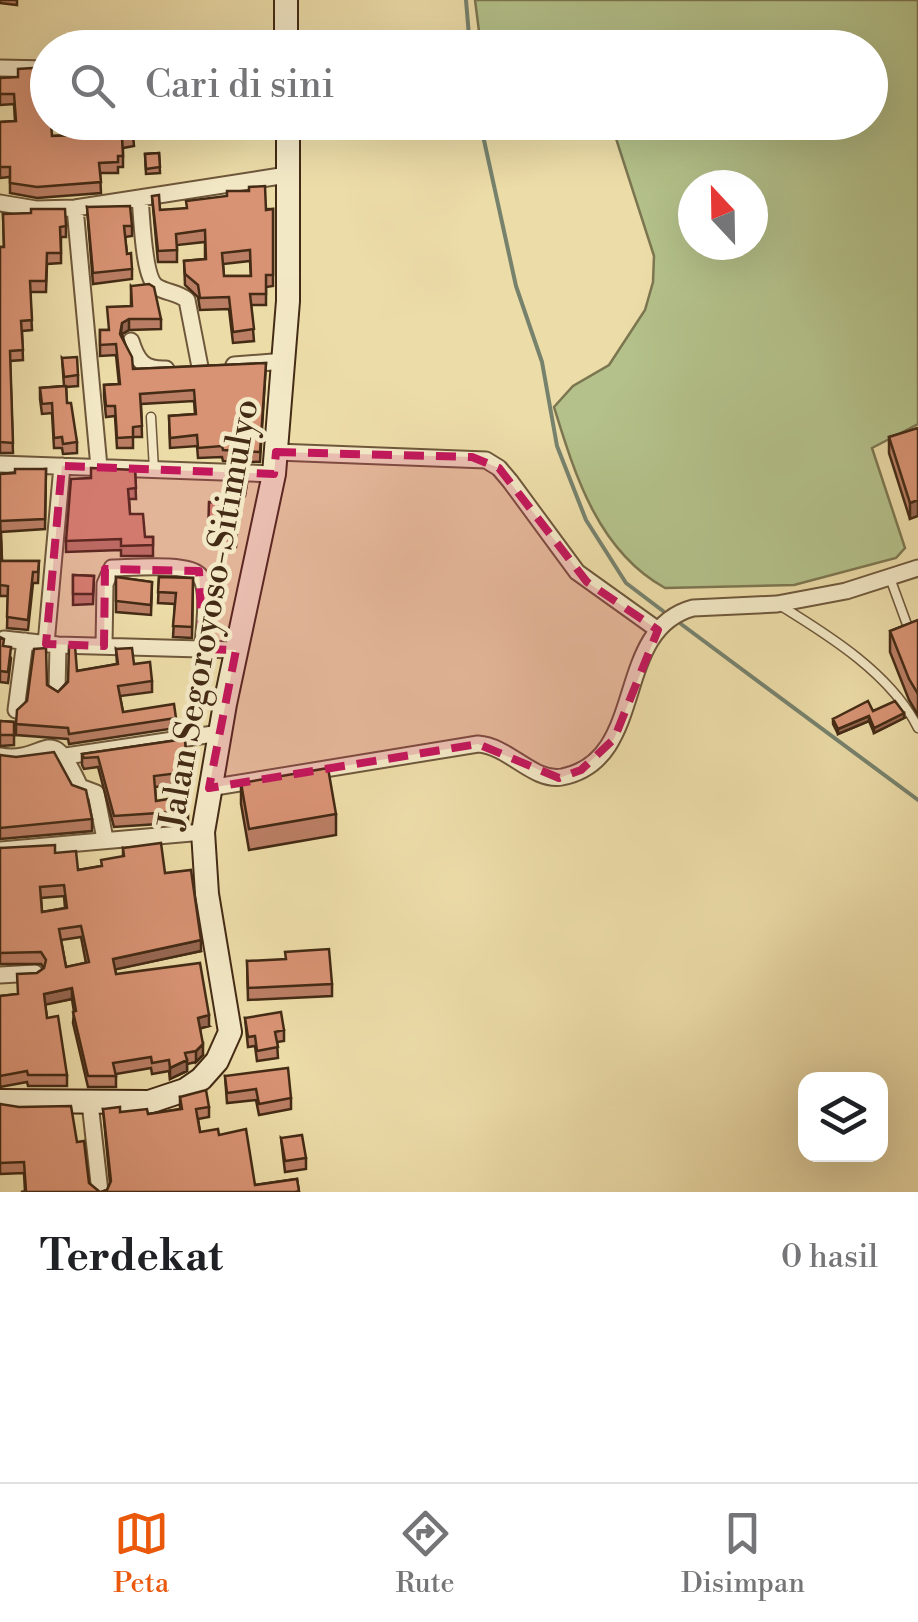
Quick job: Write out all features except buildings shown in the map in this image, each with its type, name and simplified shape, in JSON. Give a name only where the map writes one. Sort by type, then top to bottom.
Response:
[{"type":"main road","points":[[286,0],[286,30]]},
{"type":"main road","name":"Jalan Segoroyoso-Sitimulyo","points":[[0,1101],[149,1102],[185,1090],[212,1070],[230,1032],[206,894],[203,832],[275,463],[288,301],[288,140]]},
{"type":"street","points":[[0,68],[30,69]]},
{"type":"street","points":[[0,202],[36,209],[74,208],[287,175]]},
{"type":"street","points":[[140,198],[148,277],[160,289],[187,300],[200,367]]},
{"type":"street","points":[[74,208],[99,468]]},
{"type":"street","points":[[131,341],[136,357],[150,369],[285,361]]},
{"type":"street","points":[[0,464],[154,470],[275,463],[486,460],[510,481],[577,572],[658,630]]},
{"type":"street","points":[[57,692],[52,644],[62,466]]},
{"type":"street","points":[[104,646],[105,584],[112,568],[174,567],[194,570],[200,577],[204,596],[203,649]]},
{"type":"street","points":[[209,788],[478,744],[493,745],[540,775],[559,778],[581,770],[614,739],[643,652],[658,630],[681,611],[777,604],[846,591],[918,568]]},
{"type":"street","points":[[4,638],[52,644],[236,650]]},
{"type":"street","points":[[16,710],[26,641]]},
{"type":"street","points":[[0,688],[18,690]]},
{"type":"street","points":[[66,756],[220,733]]},
{"type":"street","points":[[0,756],[14,758],[44,748],[66,756],[80,787],[96,794],[105,839]]},
{"type":"street","points":[[0,850],[203,832]]},
{"type":"street","points":[[0,975],[35,973]]},
{"type":"street","points":[[90,1104],[100,1192]]},
{"type":"lane","points":[[151,417],[154,470]]},
{"type":"lane","points":[[890,578],[912,636]]},
{"type":"lane","points":[[777,604],[863,665],[899,698],[918,728]]},
{"type":"highlighted area","points":[[276,452],[472,457],[499,468],[587,582],[658,630],[614,739],[581,770],[559,778],[478,744],[209,788],[236,650],[203,649],[199,571],[105,569],[104,646],[46,644],[62,466],[274,474]]},
{"type":"green space","points":[[475,0],[918,0],[918,424],[872,448],[905,548],[896,558],[794,585],[665,588],[622,554],[592,509],[554,407],[573,386],[609,365],[645,310],[653,282],[654,256],[616,140],[888,140],[888,30],[479,30]]},
{"type":"waterway","points":[[466,0],[468,30]]},
{"type":"waterway","points":[[484,140],[516,286],[542,362],[557,446],[586,520],[626,583],[663,611]]},
{"type":"waterway","points":[[681,624],[918,800]]}]
